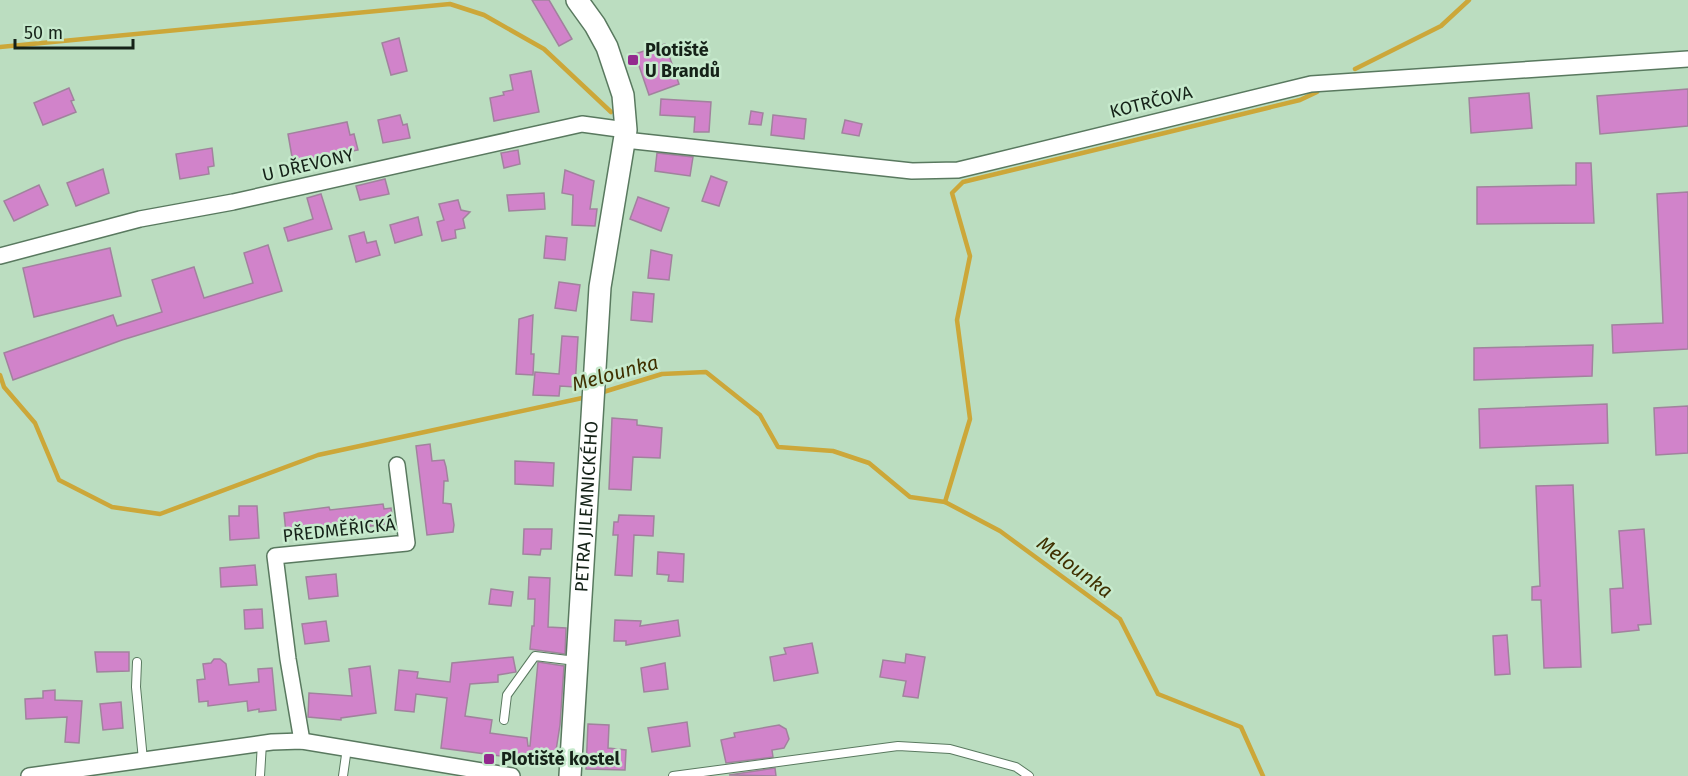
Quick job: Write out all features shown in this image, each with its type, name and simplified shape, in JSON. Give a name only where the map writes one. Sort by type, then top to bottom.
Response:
[{"type":"street","name":"PETRA JILEMNICKÉHO","points":[[570,776],[600,287],[625,135],[623,95],[607,46],[577,0]]},
{"type":"street","name":"KOTRČOVA","points":[[625,135],[934,172],[983,164],[1311,84],[1688,59]]},
{"type":"street","name":"U DŘEVONY","points":[[0,256],[140,219],[233,202],[582,124],[625,135]]},
{"type":"street","name":"PŘEDMĚŘICKÁ","points":[[302,741],[288,659],[275,556],[407,543],[398,465]]},
{"type":"street","points":[[29,776],[262,744],[302,741],[512,776]]},
{"type":"lane","points":[[504,720],[507,695],[535,656],[577,661]]},
{"type":"lane","points":[[137,662],[136,687],[143,760]]},
{"type":"lane","points":[[260,776],[262,744]]},
{"type":"lane","points":[[673,776],[898,746],[950,749],[1016,767],[1026,775]]},
{"type":"lane","points":[[343,776],[347,748]]},
{"type":"building","points":[[532,0],[549,0],[572,39],[559,46]]},
{"type":"building","points":[[399,38],[407,71],[391,75],[382,43]]},
{"type":"building","points":[[665,44],[679,84],[649,95],[635,54]]},
{"type":"building","points":[[531,71],[539,112],[494,121],[490,98],[513,90],[510,75]]},
{"type":"building","points":[[69,88],[76,112],[43,125],[34,103]]},
{"type":"building","points":[[1688,89],[1688,126],[1600,134],[1597,96]]},
{"type":"building","points":[[1529,93],[1532,128],[1471,133],[1469,98]]},
{"type":"building","points":[[661,99],[711,102],[709,132],[694,132],[695,117],[660,115]]},
{"type":"building","points":[[751,111],[763,113],[761,125],[749,124]]},
{"type":"building","points":[[400,115],[403,125],[407,124],[410,138],[383,143],[378,120]]},
{"type":"building","points":[[773,115],[806,119],[804,139],[771,135]]},
{"type":"building","points":[[845,120],[862,124],[859,136],[842,133]]},
{"type":"building","points":[[347,122],[350,135],[354,134],[358,150],[309,160],[311,171],[295,174],[288,134]]},
{"type":"building","points":[[212,148],[214,166],[208,167],[209,174],[180,179],[176,154]]},
{"type":"building","points":[[518,150],[520,164],[504,168],[501,153]]},
{"type":"building","points":[[657,153],[693,157],[690,176],[655,171]]},
{"type":"building","points":[[1576,163],[1591,163],[1594,223],[1477,224],[1477,187],[1576,185]]},
{"type":"building","points":[[103,169],[109,193],[76,206],[67,183]]},
{"type":"building","points":[[565,170],[594,181],[590,209],[597,209],[595,226],[572,225],[573,195],[562,193]]},
{"type":"building","points":[[711,176],[727,182],[719,206],[702,201]]},
{"type":"building","points":[[385,179],[389,194],[360,200],[356,186]]},
{"type":"building","points":[[39,185],[48,205],[14,221],[4,201]]},
{"type":"building","points":[[1688,192],[1688,349],[1613,353],[1612,325],[1663,323],[1657,194]]},
{"type":"building","points":[[544,193],[545,209],[509,211],[507,195]]},
{"type":"building","points":[[321,194],[332,229],[288,241],[284,228],[313,219],[307,198]]},
{"type":"building","points":[[638,197],[669,208],[661,231],[630,219]]},
{"type":"building","points":[[458,200],[461,210],[470,212],[463,219],[465,228],[455,230],[456,238],[442,241],[437,222],[444,220],[439,204]]},
{"type":"building","points":[[418,217],[422,235],[395,243],[390,225]]},
{"type":"building","points":[[364,232],[367,243],[376,241],[380,255],[356,262],[349,236]]},
{"type":"building","points":[[546,236],[567,238],[565,260],[544,258]]},
{"type":"building","points":[[268,245],[282,291],[122,340],[13,380],[4,353],[113,315],[117,326],[162,312],[152,280],[194,267],[204,298],[253,283],[244,253]]},
{"type":"building","points":[[110,248],[121,296],[34,317],[23,268]]},
{"type":"building","points":[[651,250],[672,255],[669,280],[648,278]]},
{"type":"building","points":[[559,282],[580,285],[576,311],[555,308]]},
{"type":"building","points":[[633,292],[654,294],[652,322],[631,320]]},
{"type":"building","points":[[533,315],[531,354],[534,354],[533,375],[516,374],[519,319]]},
{"type":"building","points":[[562,336],[578,337],[575,387],[560,386],[559,396],[533,395],[535,372],[559,374]]},
{"type":"building","points":[[1593,345],[1592,376],[1474,380],[1474,348]]},
{"type":"building","points":[[1607,404],[1608,443],[1480,448],[1479,409]]},
{"type":"building","points":[[1688,406],[1688,453],[1656,455],[1654,408]]},
{"type":"building","points":[[612,418],[637,420],[637,425],[662,428],[660,458],[633,457],[631,490],[609,489]]},
{"type":"building","points":[[430,444],[432,461],[444,460],[448,481],[444,481],[443,503],[451,504],[454,525],[453,532],[427,535],[416,446]]},
{"type":"building","points":[[515,461],[554,463],[553,486],[515,484]]},
{"type":"building","points":[[1573,485],[1581,667],[1544,668],[1541,600],[1532,600],[1532,587],[1540,586],[1536,486]]},
{"type":"building","points":[[383,504],[384,509],[391,508],[393,523],[286,533],[284,513],[329,507],[330,510]]},
{"type":"building","points":[[239,506],[257,506],[259,538],[230,540],[229,516],[239,516]]},
{"type":"building","points":[[619,515],[654,516],[653,536],[634,535],[632,576],[615,575],[618,535],[613,535],[614,522],[618,522]]},
{"type":"building","points":[[524,529],[552,529],[551,549],[541,549],[540,555],[523,554]]},
{"type":"building","points":[[1644,529],[1651,624],[1638,625],[1639,630],[1612,633],[1610,589],[1623,588],[1619,531]]},
{"type":"building","points":[[658,552],[684,554],[683,582],[668,581],[669,575],[657,574]]},
{"type":"building","points":[[255,565],[257,585],[221,587],[220,568]]},
{"type":"building","points":[[336,574],[338,596],[309,599],[306,577]]},
{"type":"building","points":[[529,577],[550,578],[548,627],[566,628],[565,654],[530,649],[535,599],[528,599]]},
{"type":"building","points":[[491,589],[513,592],[511,606],[489,604]]},
{"type":"building","points":[[262,609],[263,628],[245,629],[244,610]]},
{"type":"building","points":[[615,620],[641,621],[640,626],[678,620],[680,636],[626,645],[626,641],[614,641]]},
{"type":"building","points":[[326,621],[329,641],[305,644],[302,624]]},
{"type":"building","points":[[1507,635],[1510,674],[1495,675],[1493,636]]},
{"type":"building","points":[[812,643],[818,673],[774,681],[770,657],[786,654],[784,648]]},
{"type":"building","points":[[95,652],[129,652],[129,671],[97,672]]},
{"type":"building","points":[[906,654],[925,657],[918,698],[903,696],[906,681],[880,677],[883,660],[905,663]]},
{"type":"building","points":[[513,657],[516,672],[498,675],[498,682],[470,684],[465,716],[492,720],[490,733],[527,738],[528,746],[530,746],[538,662],[564,666],[560,725],[554,763],[441,748],[447,698],[416,694],[414,712],[395,710],[399,670],[418,672],[417,678],[450,682],[452,663]]},
{"type":"building","points":[[214,659],[220,659],[226,664],[229,685],[259,682],[258,669],[272,668],[276,710],[248,711],[247,701],[208,706],[208,701],[199,702],[197,680],[205,679],[203,664],[211,663]]},
{"type":"building","points":[[665,663],[668,689],[644,692],[641,668]]},
{"type":"building","points":[[370,666],[376,713],[341,718],[341,720],[308,717],[309,693],[352,696],[349,669]]},
{"type":"building","points":[[55,690],[55,700],[82,701],[79,743],[65,742],[67,717],[26,719],[25,699],[43,698],[43,691]]},
{"type":"building","points":[[121,702],[123,728],[103,730],[100,704]]},
{"type":"building","points":[[687,722],[690,746],[652,752],[648,728]]},
{"type":"building","points":[[588,724],[609,725],[608,748],[626,750],[625,770],[586,769]]},
{"type":"building","points":[[779,725],[786,729],[789,739],[784,748],[772,750],[773,757],[726,763],[721,740],[735,737],[734,733]]},
{"type":"building","points":[[775,768],[776,776],[729,775]]},
{"type":"waterway","points":[[1355,69],[1441,26],[1469,0]]},
{"type":"waterway","points":[[0,47],[450,4],[484,15],[544,49],[611,112]]},
{"type":"waterway","points":[[945,502],[970,419],[957,320],[970,256],[952,193],[963,182],[1300,100],[1317,92]]},
{"type":"waterway","name":"Melounka","points":[[600,393],[662,374],[706,372],[760,415],[778,447],[833,451],[869,463],[910,497],[945,502],[1000,531],[1120,619],[1158,694],[1241,727],[1263,776]]},
{"type":"waterway","name":"Melounka","points":[[0,375],[4,387],[35,423],[59,480],[112,507],[160,514],[318,455],[587,397]]},
{"type":"place","name":"Plotiště U Brandů","points":[[633,60]]},
{"type":"place","name":"Plotiště kostel","points":[[489,759]]}]
